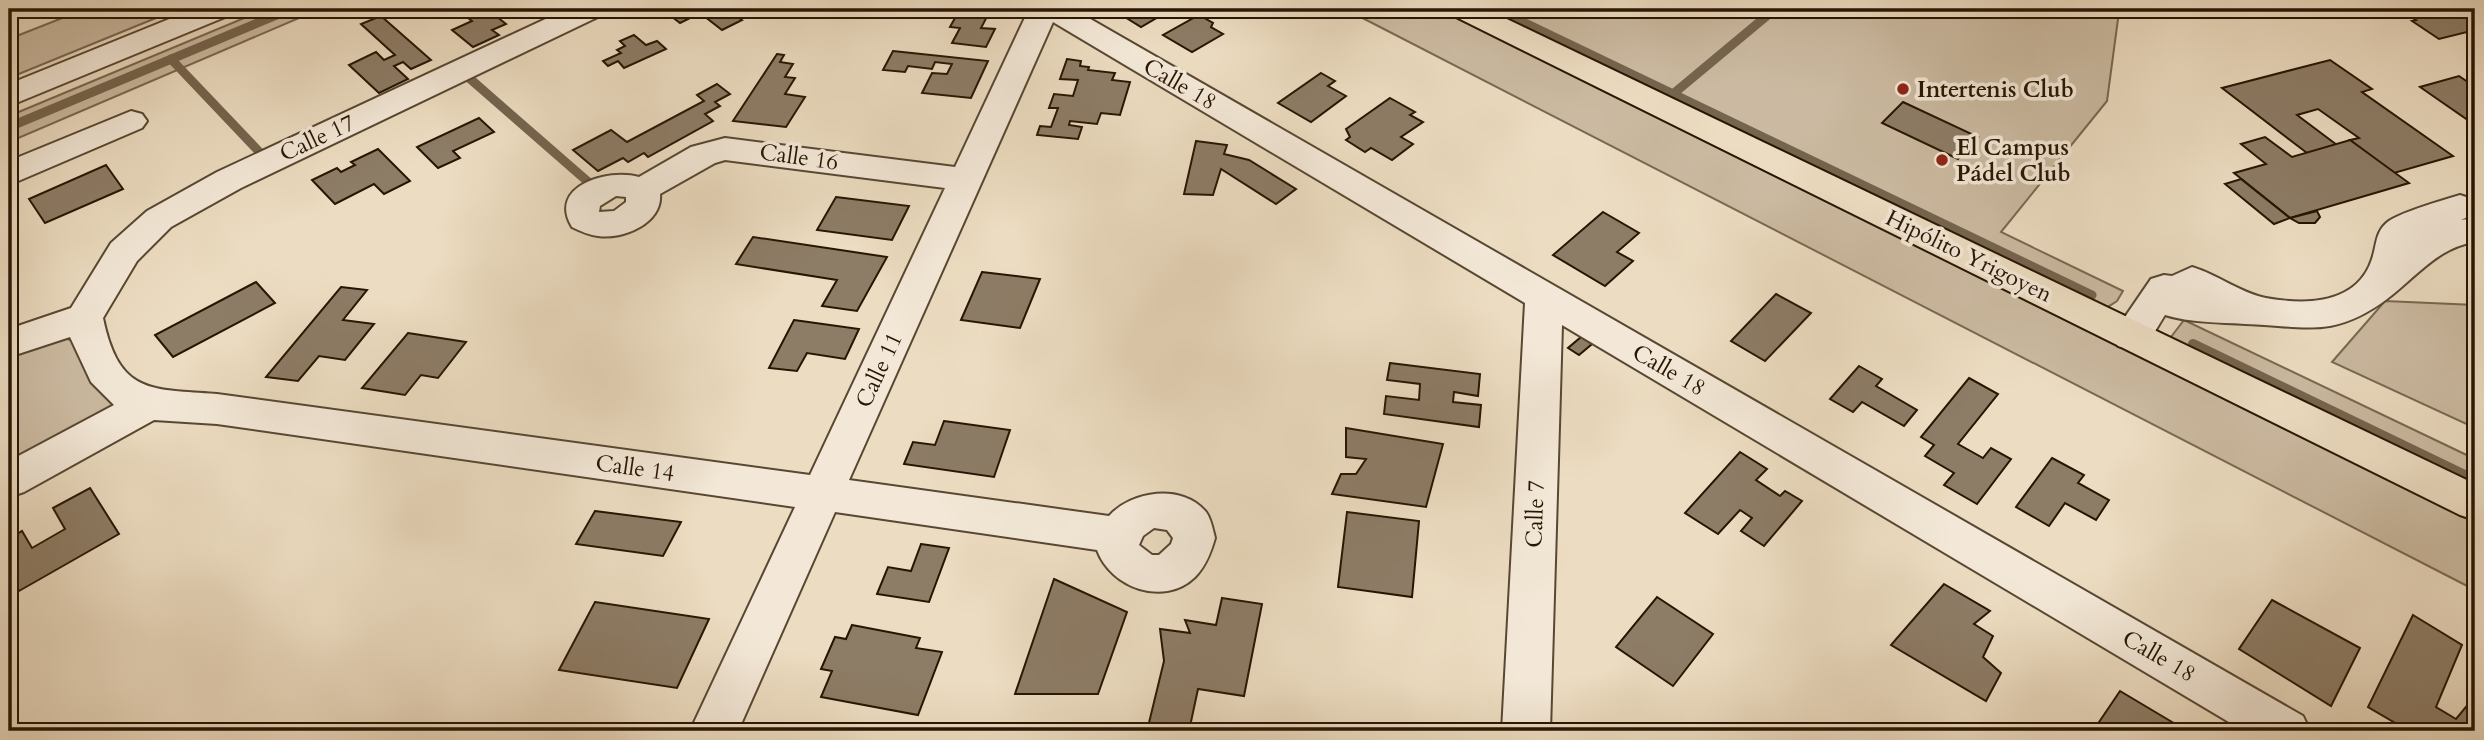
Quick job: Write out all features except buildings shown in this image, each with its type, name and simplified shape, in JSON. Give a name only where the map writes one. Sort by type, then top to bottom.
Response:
[{"type":"main road","name":"Hipólito Yrigoyen","points":[[1463,9],[2475,503]]},
{"type":"street","points":[[9,10],[16,9]]},
{"type":"street","points":[[9,96],[219,9]]},
{"type":"street","name":"Calle 17","points":[[84,318],[124,252],[159,219],[229,180],[591,9]]},
{"type":"street","name":"Calle 11","points":[[714,731],[1044,9]]},
{"type":"street","name":"Calle 18","points":[[1052,9],[2287,731]]},
{"type":"street","points":[[9,174],[131,121]]},
{"type":"street","name":"Calle 16","points":[[642,190],[703,155],[725,149],[966,180]]},
{"type":"street","points":[[2376,289],[2390,259],[2393,239],[2402,229],[2440,212],[2475,204]]},
{"type":"street","points":[[2132,336],[2161,294],[2175,307],[2198,310],[2260,311],[2302,317],[2345,309],[2376,289],[2427,247],[2465,230],[2475,230]]},
{"type":"street","name":"Calle 7","points":[[1526,731],[1544,297]]},
{"type":"street","points":[[9,344],[84,318],[87,340],[96,363],[111,381],[150,404]]},
{"type":"street","points":[[9,480],[150,404]]},
{"type":"street","name":"Calle 14","points":[[150,404],[217,409],[1119,535]]},
{"type":"shaded area","points":[[85,9],[178,9],[9,78],[9,39]]},
{"type":"shaded area","points":[[266,9],[320,9],[9,142],[9,116]]},
{"type":"shaded area","points":[[1345,9],[1447,9],[2475,517],[2475,590]]},
{"type":"shaded area","points":[[1485,9],[2127,9],[2118,19],[2107,101],[2001,232],[2123,291],[2117,301],[2106,308]]},
{"type":"shaded area","points":[[2385,301],[2475,305],[2475,428],[2332,362]]},
{"type":"shaded area","points":[[2184,320],[2475,459],[2475,491],[2176,345],[2171,337]]},
{"type":"shaded area","points":[[62,337],[73,341],[113,393],[112,405],[102,417],[9,461],[9,360],[22,349]]},
{"type":"waterway","points":[[171,59],[291,9]]},
{"type":"waterway","points":[[1496,9],[1673,94]]},
{"type":"waterway","points":[[1673,94],[1775,9]]},
{"type":"waterway","points":[[9,127],[171,59]]},
{"type":"waterway","points":[[171,59],[268,161]]},
{"type":"waterway","points":[[460,70],[594,187]]},
{"type":"waterway","points":[[1673,94],[2092,295]]},
{"type":"waterway","points":[[2193,344],[2475,480]]},
{"type":"place","name":"Intertenis Club","points":[[1903,89]]},
{"type":"place","name":"El Campus Pádel Club","points":[[1942,160]]}]
